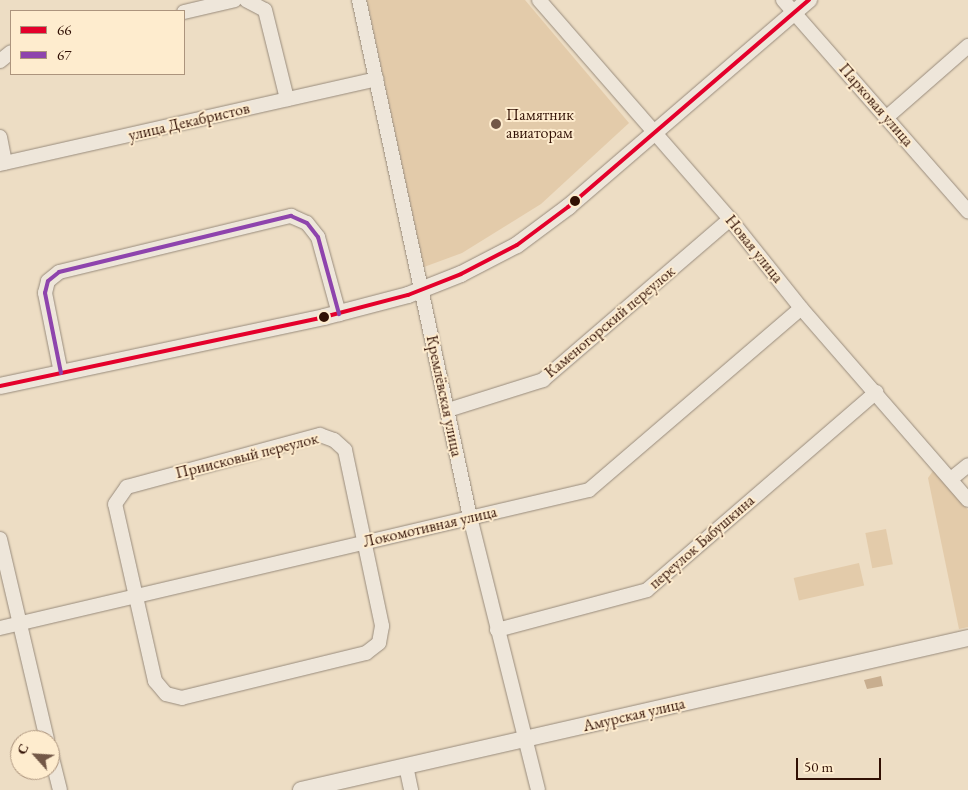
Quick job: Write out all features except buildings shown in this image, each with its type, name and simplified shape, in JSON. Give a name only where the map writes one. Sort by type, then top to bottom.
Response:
[{"type":"street","points":[[185,12],[235,0]]},
{"type":"street","points":[[246,0],[265,10],[287,99]]},
{"type":"street","name":"Кремлёвская улица","points":[[359,0],[470,517],[496,630],[538,790]]},
{"type":"street","name":"Новая улица","points":[[539,0],[730,219],[801,308],[968,500]]},
{"type":"street","name":"Парковая улица","points":[[783,0],[968,211]]},
{"type":"street","points":[[0,386],[339,314],[422,290],[517,245],[568,207],[809,0]]},
{"type":"street","points":[[887,117],[968,46]]},
{"type":"street","points":[[0,61],[10,53]]},
{"type":"street","name":"улица Декабристов","points":[[3,164],[377,79]]},
{"type":"street","points":[[0,137],[3,164]]},
{"type":"street","points":[[61,373],[45,294],[48,281],[59,272],[292,216],[307,223],[318,237],[339,314]]},
{"type":"street","name":"Каменогорский переулок","points":[[448,410],[543,380],[730,219]]},
{"type":"street","name":"Локомотивная улица","points":[[0,628],[589,490],[801,308]]},
{"type":"street","name":"переулок Бабушкина","points":[[496,630],[647,590],[876,392]]},
{"type":"street","name":"Приисковый переулок","points":[[320,435],[334,440],[345,450],[366,542],[382,626],[379,643],[366,653],[182,698],[166,694],[155,681],[136,596],[116,504],[127,487],[320,435]]},
{"type":"street","points":[[951,479],[968,465]]},
{"type":"street","points":[[0,539],[46,730]]},
{"type":"street","name":"Амурская улица","points":[[301,790],[968,638]]},
{"type":"street","points":[[406,766],[412,790]]},
{"type":"shaded area","points":[[367,0],[525,0],[629,123],[541,204],[462,253],[424,267]]},
{"type":"shaded area","points":[[935,468],[968,510],[968,627],[959,629],[928,478]]},
{"type":"shaded area","points":[[886,529],[893,564],[872,568],[865,533]]},
{"type":"shaded area","points":[[859,563],[864,585],[799,600],[794,578]]},
{"type":"shaded area","points":[[881,676],[883,686],[867,689],[864,680]]},
{"type":"transit line","name":"66","points":[[0,386],[324,317],[408,295],[461,274],[517,245],[568,207],[809,0]]},
{"type":"transit line","name":"67","points":[[61,373],[45,293],[48,281],[59,272],[291,216],[307,223],[318,237],[339,314]]},
{"type":"place","name":"Памятник авиаторам","points":[[496,124]]}]
